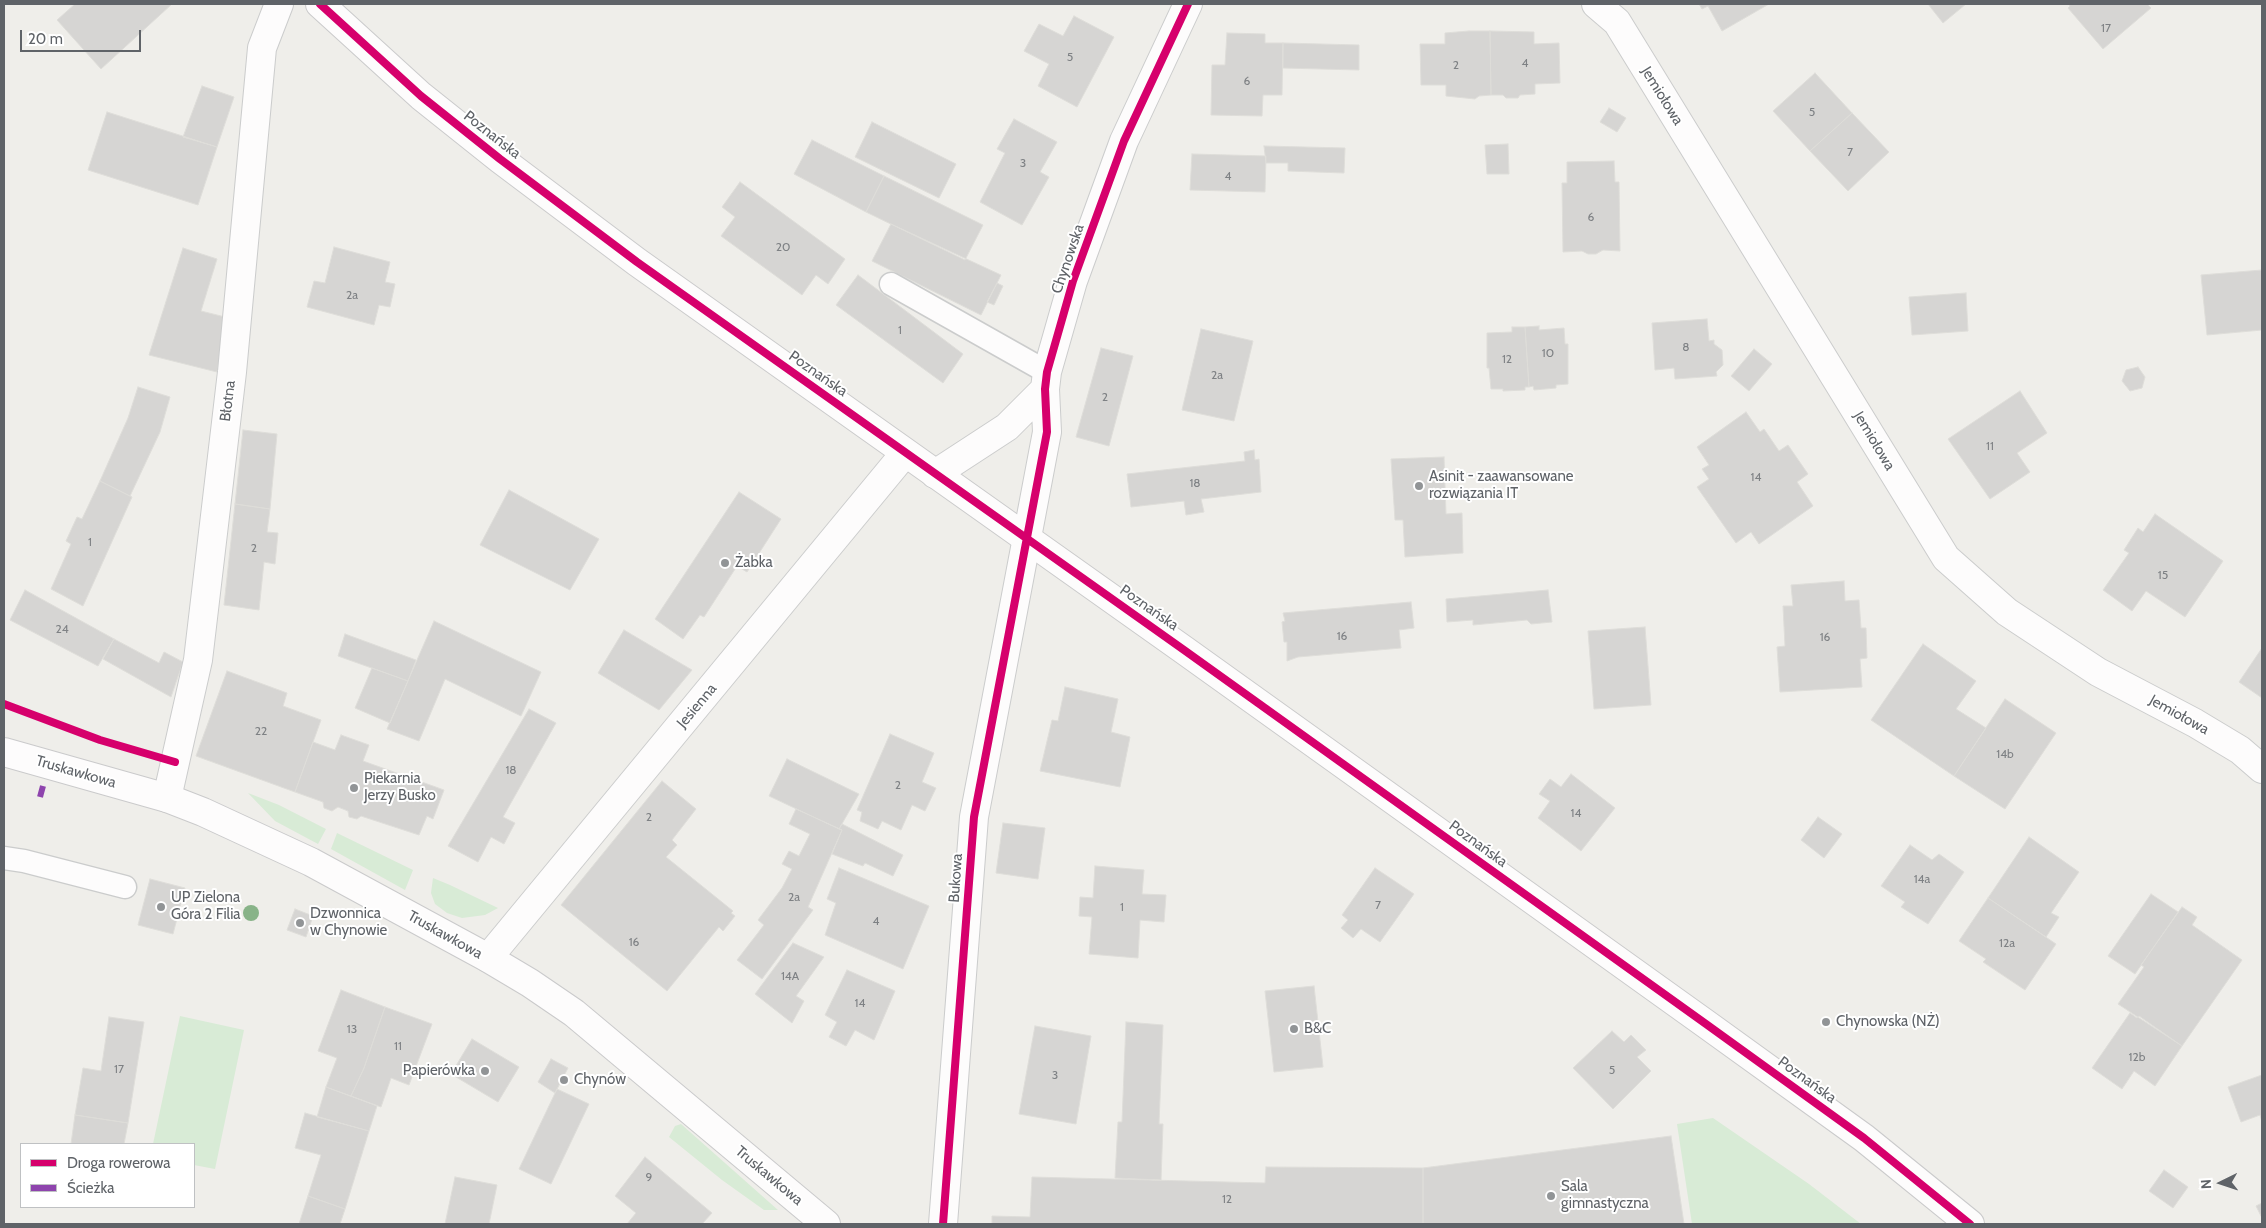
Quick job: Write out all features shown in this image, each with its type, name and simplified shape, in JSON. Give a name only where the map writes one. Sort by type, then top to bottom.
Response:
[{"type":"street","name":"Błotna","points":[[167,798],[198,660],[232,372],[262,48],[279,4]]},
{"type":"street","name":"Poznańska","points":[[320,4],[421,96],[500,159],[636,262],[1026,538],[1856,1132],[1970,1224]]},
{"type":"street","name":"Chynowska","points":[[1026,538],[1047,432],[1046,381],[1074,281],[1124,141],[1188,4]]},
{"type":"street","name":"Jemiołowa","points":[[1596,4],[1617,22],[1946,558],[2007,612],[2098,672],[2195,723],[2240,750],[2262,769]]},
{"type":"street","name":"Chynowska","points":[[935,474],[1008,427],[1046,381]]},
{"type":"street","name":"Jesienna","points":[[488,958],[905,453]]},
{"type":"street","name":"Bukowa","points":[[943,1224],[974,817],[1026,538]]},
{"type":"street","name":"Truskawkowa","points":[[4,752],[167,798],[210,815],[311,862],[488,958],[530,983],[574,1013],[826,1224]]},
{"type":"lane","points":[[891,284],[1046,381]]},
{"type":"lane","points":[[4,858],[24,861],[125,887]]},
{"type":"green space","points":[[248,793],[279,805],[326,829],[318,844],[275,821]]},
{"type":"green space","points":[[337,833],[413,870],[405,890],[331,849]]},
{"type":"green space","points":[[433,878],[498,908],[485,915],[462,918],[447,913],[435,904],[431,893]]},
{"type":"green space","points":[[180,1016],[244,1030],[215,1169],[195,1165],[195,1143],[153,1143]]},
{"type":"green space","points":[[1713,1118],[1809,1184],[1861,1224],[1692,1224],[1677,1124]]},
{"type":"green space","points":[[681,1124],[778,1210],[764,1210],[722,1180],[669,1137],[675,1126]]},
{"type":"building","points":[[75,4],[172,4],[101,69],[57,20]]},
{"type":"building","points":[[1699,4],[1769,4],[1722,31],[1708,6],[1702,9]]},
{"type":"building","points":[[1928,4],[1966,4],[1943,23]]},
{"type":"building","points":[[2069,4],[2147,4],[2151,8],[2103,49],[2068,8]]},
{"type":"building","points":[[1074,16],[1114,37],[1077,107],[1038,86],[1049,64],[1024,51],[1039,24],[1063,36]]},
{"type":"building","points":[[1490,31],[1491,95],[1479,96],[1475,99],[1446,96],[1446,85],[1421,85],[1420,44],[1445,44],[1445,33]]},
{"type":"building","points":[[1490,31],[1534,32],[1534,44],[1559,43],[1560,83],[1535,84],[1535,94],[1520,95],[1518,98],[1491,95]]},
{"type":"building","points":[[1227,33],[1265,34],[1265,43],[1283,43],[1282,95],[1263,95],[1262,116],[1211,115],[1212,65],[1225,65]]},
{"type":"building","points":[[1283,43],[1359,45],[1359,70],[1283,68]]},
{"type":"building","points":[[1815,73],[1852,113],[1810,151],[1773,111]]},
{"type":"building","points":[[202,86],[234,97],[217,147],[183,137]]},
{"type":"building","points":[[1609,108],[1626,118],[1617,132],[1600,122]]},
{"type":"building","points":[[107,112],[217,147],[198,205],[88,170]]},
{"type":"building","points":[[1852,113],[1889,152],[1848,191],[1810,151]]},
{"type":"building","points":[[1014,119],[1057,142],[1040,172],[1049,177],[1022,225],[980,202],[1005,153],[997,149]]},
{"type":"building","points":[[872,122],[956,164],[939,198],[855,157]]},
{"type":"building","points":[[812,140],[884,176],[866,212],[794,174]]},
{"type":"building","points":[[1508,144],[1509,174],[1487,174],[1485,145]]},
{"type":"building","points":[[1264,146],[1345,148],[1344,173],[1288,171],[1288,163],[1266,163]]},
{"type":"building","points":[[1192,154],[1266,156],[1265,192],[1190,190]]},
{"type":"building","points":[[1614,161],[1615,182],[1619,182],[1620,251],[1603,250],[1596,254],[1588,254],[1582,251],[1563,252],[1562,183],[1567,183],[1567,162]]},
{"type":"building","points":[[884,176],[983,225],[965,260],[866,212]]},
{"type":"building","points":[[740,182],[845,259],[828,284],[816,275],[802,295],[721,236],[735,217],[722,207]]},
{"type":"building","points":[[891,224],[1001,275],[981,315],[872,261]]},
{"type":"building","points":[[334,247],[390,262],[385,282],[395,284],[390,307],[379,305],[374,325],[307,307],[314,281],[325,283]]},
{"type":"building","points":[[183,248],[217,259],[201,311],[225,317],[217,372],[149,355]]},
{"type":"building","points":[[2262,270],[2262,330],[2207,335],[2201,275]]},
{"type":"building","points":[[858,275],[963,354],[943,383],[836,305]]},
{"type":"building","points":[[997,283],[1003,286],[994,305],[987,302]]},
{"type":"building","points":[[1966,293],[1968,331],[1912,335],[1909,297]]},
{"type":"building","points":[[1707,319],[1709,341],[1714,340],[1714,344],[1722,350],[1723,365],[1716,372],[1717,376],[1675,379],[1674,368],[1655,370],[1652,323]]},
{"type":"building","points":[[1539,326],[1539,330],[1564,328],[1565,344],[1568,344],[1568,384],[1556,385],[1556,388],[1534,390],[1533,386],[1529,387],[1525,327]]},
{"type":"building","points":[[1512,327],[1525,327],[1529,387],[1525,387],[1525,390],[1503,391],[1503,389],[1491,389],[1489,368],[1487,368],[1487,333],[1512,332]]},
{"type":"building","points":[[1201,329],[1253,341],[1234,421],[1182,410]]},
{"type":"building","points":[[1101,348],[1133,356],[1109,446],[1076,437]]},
{"type":"building","points":[[1754,349],[1772,364],[1749,391],[1731,376]]},
{"type":"building","points":[[2138,367],[2145,377],[2142,388],[2130,391],[2122,381],[2126,370]]},
{"type":"building","points":[[138,387],[170,397],[160,432],[130,496],[100,481],[128,418]]},
{"type":"building","points":[[2020,391],[2047,433],[2017,453],[2030,472],[1990,499],[1948,439]]},
{"type":"building","points":[[1746,412],[1760,432],[1764,429],[1779,451],[1788,445],[1808,474],[1797,482],[1813,506],[1759,544],[1751,532],[1736,543],[1697,487],[1709,479],[1702,469],[1709,465],[1697,447]]},
{"type":"building","points":[[243,430],[277,434],[270,509],[235,504]]},
{"type":"building","points":[[1254,450],[1255,460],[1259,459],[1261,492],[1201,499],[1204,512],[1186,515],[1184,501],[1131,507],[1127,474],[1245,461],[1244,452]]},
{"type":"building","name":"Asinit - zaawansowane rozwiązania IT","points":[[1444,457],[1446,514],[1462,513],[1463,553],[1405,557],[1403,520],[1395,520],[1391,459]]},
{"type":"building","points":[[100,481],[132,497],[83,606],[51,589],[71,544],[66,541],[77,517],[82,519]]},
{"type":"building","points":[[509,490],[599,539],[570,590],[480,545]]},
{"type":"building","points":[[739,492],[781,519],[747,572],[737,566],[704,617],[700,615],[683,639],[655,619]]},
{"type":"building","points":[[235,504],[270,509],[267,532],[278,533],[275,564],[264,562],[259,610],[224,605]]},
{"type":"building","points":[[2155,514],[2223,561],[2185,617],[2146,591],[2132,611],[2103,590],[2129,553],[2124,550],[2138,528],[2143,532]]},
{"type":"building","points":[[1844,581],[1845,601],[1859,600],[1861,628],[1866,628],[1867,658],[1860,659],[1862,687],[1780,692],[1777,647],[1785,646],[1783,606],[1793,606],[1791,585]]},
{"type":"building","points":[[25,590],[114,639],[98,666],[10,620]]},
{"type":"building","points":[[1548,590],[1552,622],[1531,624],[1527,620],[1473,625],[1473,620],[1447,622],[1446,599]]},
{"type":"building","points":[[1411,602],[1414,628],[1399,630],[1401,648],[1298,657],[1287,661],[1287,642],[1284,642],[1282,622],[1285,621],[1283,613]]},
{"type":"building","points":[[434,621],[541,672],[521,716],[445,679],[419,741],[387,729]]},
{"type":"building","points":[[1645,627],[1651,705],[1594,709],[1588,631]]},
{"type":"building","points":[[624,630],[692,670],[659,710],[598,673]]},
{"type":"building","points":[[345,634],[416,660],[408,681],[338,656]]},
{"type":"building","points":[[114,639],[159,663],[164,652],[183,662],[171,697],[103,659]]},
{"type":"building","points":[[1923,644],[1976,681],[1956,709],[1986,728],[1954,776],[1871,720]]},
{"type":"building","points":[[2262,648],[2262,698],[2239,682]]},
{"type":"building","points":[[372,668],[408,681],[390,723],[355,708]]},
{"type":"building","points":[[227,671],[287,693],[283,706],[321,720],[295,792],[196,756]]},
{"type":"building","points":[[1065,687],[1118,699],[1111,732],[1130,737],[1120,787],[1040,771],[1052,720],[1058,721]]},
{"type":"building","points":[[2005,699],[2056,733],[2005,809],[1954,776]]},
{"type":"building","points":[[529,709],[556,723],[503,817],[515,823],[504,844],[491,837],[478,862],[448,846]]},
{"type":"building","points":[[890,734],[934,753],[922,782],[936,788],[925,811],[912,805],[901,830],[882,821],[878,829],[860,821],[862,812],[857,810]]},
{"type":"building","points":[[341,735],[369,745],[363,761],[444,790],[433,819],[427,816],[419,835],[361,816],[357,819],[349,817],[348,811],[338,807],[332,811],[324,808],[323,802],[295,792],[313,742],[335,750]]},
{"type":"building","points":[[787,759],[859,794],[839,829],[769,796]]},
{"type":"building","points":[[1571,774],[1615,808],[1581,851],[1538,818],[1550,801],[1539,794],[1550,779],[1561,787]]},
{"type":"building","points":[[662,781],[696,809],[672,840],[677,845],[666,857],[733,911],[731,913],[735,916],[723,931],[719,927],[667,991],[561,905]]},
{"type":"building","points":[[796,809],[842,830],[808,907],[813,910],[762,979],[737,960],[764,925],[758,920],[782,888],[792,869],[782,864],[789,851],[799,856],[810,834],[789,824]]},
{"type":"building","points":[[1818,817],[1842,834],[1824,858],[1801,840]]},
{"type":"building","points":[[1003,823],[1045,828],[1038,879],[996,873]]},
{"type":"building","points":[[842,824],[903,855],[893,876],[865,863],[863,866],[832,854],[842,830],[839,829]]},
{"type":"building","points":[[2029,837],[2079,872],[2051,913],[2059,917],[2046,937],[1988,898]]},
{"type":"building","points":[[1910,845],[1932,860],[1939,854],[1964,872],[1928,924],[1901,907],[1905,902],[1881,886]]},
{"type":"building","points":[[1095,866],[1144,870],[1142,894],[1166,895],[1164,922],[1140,920],[1138,958],[1089,954],[1092,917],[1079,916],[1080,897],[1093,898]]},
{"type":"building","points":[[839,868],[929,906],[903,969],[825,935],[836,903],[827,899]]},
{"type":"building","points":[[1375,868],[1414,894],[1380,942],[1361,929],[1353,938],[1341,928],[1348,920],[1342,915]]},
{"type":"building","name":"UP Zielona Góra 2 Filia","points":[[150,879],[185,888],[173,934],[138,925]]},
{"type":"building","points":[[2151,894],[2178,912],[2135,974],[2108,956]]},
{"type":"building","points":[[1988,898],[2056,944],[2025,990],[1983,962],[1986,959],[1959,941]]},
{"type":"building","points":[[2182,907],[2197,917],[2192,925],[2242,960],[2182,1046],[2118,1004],[2144,967],[2141,965]]},
{"type":"building","name":"Dzwonnica w Chynowie","points":[[295,909],[313,916],[306,937],[287,930]]},
{"type":"building","points":[[793,943],[824,957],[796,996],[804,1001],[792,1023],[755,994]]},
{"type":"building","points":[[847,970],[895,991],[874,1040],[855,1030],[846,1046],[829,1037],[837,1022],[825,1015]]},
{"type":"building","name":"B&C","points":[[1314,986],[1323,1067],[1274,1072],[1265,991]]},
{"type":"building","points":[[341,990],[385,1007],[364,1068],[351,1096],[326,1087],[337,1058],[318,1051]]},
{"type":"building","points":[[385,1007],[432,1024],[409,1085],[391,1078],[381,1107],[351,1096],[364,1068]]},
{"type":"building","points":[[2130,1013],[2137,1018],[2139,1016],[2182,1046],[2155,1086],[2134,1071],[2122,1089],[2092,1068]]},
{"type":"building","points":[[109,1017],[144,1022],[128,1123],[75,1115],[83,1068],[101,1071]]},
{"type":"building","points":[[1126,1022],[1163,1025],[1159,1124],[1163,1124],[1161,1180],[1115,1178],[1118,1122],[1122,1122]]},
{"type":"building","points":[[1035,1026],[1091,1036],[1076,1124],[1019,1114]]},
{"type":"building","points":[[1612,1031],[1624,1042],[1631,1035],[1646,1050],[1637,1057],[1651,1071],[1613,1109],[1573,1068]]},
{"type":"building","name":"Papierówka","points":[[472,1039],[519,1067],[498,1102],[451,1074]]},
{"type":"building","points":[[551,1059],[568,1068],[555,1093],[538,1082]]},
{"type":"building","points":[[2262,1075],[2262,1122],[2260,1115],[2241,1122],[2228,1087]]},
{"type":"building","points":[[326,1087],[377,1106],[369,1131],[317,1117]]},
{"type":"building","points":[[557,1089],[589,1104],[551,1184],[519,1169]]},
{"type":"building","points":[[305,1113],[369,1131],[345,1209],[308,1196],[321,1155],[295,1148]]},
{"type":"building","points":[[75,1115],[128,1123],[124,1143],[71,1143]]},
{"type":"building","name":"Sala gimnastyczna","points":[[1671,1136],[1684,1224],[1423,1224],[1423,1168]]},
{"type":"building","points":[[645,1157],[712,1213],[702,1224],[627,1224],[636,1213],[615,1196]]},
{"type":"building","points":[[1266,1167],[1423,1168],[1423,1224],[992,1224],[992,1216],[1030,1217],[1032,1177],[1265,1183]]},
{"type":"building","points":[[2164,1170],[2188,1187],[2173,1208],[2149,1191]]},
{"type":"building","points":[[455,1177],[497,1185],[489,1224],[445,1224]]},
{"type":"building","points":[[308,1196],[345,1209],[340,1224],[299,1224]]},
{"type":"building","points":[[2262,1203],[2262,1218],[2256,1206]]},
{"type":"marked path","points":[[40,797],[43,786]]},
{"type":"cycle path","points":[[320,4],[421,96],[500,159],[637,262],[1184,650],[1864,1138],[1970,1224]]},
{"type":"cycle path","points":[[943,1224],[974,817],[1047,432],[1045,389],[1047,372],[1073,281],[1124,141],[1188,4]]},
{"type":"cycle path","points":[[4,704],[100,740],[175,762]]},
{"type":"place","name":"Asinit - zaawansowane rozwiązania IT","points":[[1419,486]]},
{"type":"place","name":"Żabka","points":[[725,563]]},
{"type":"place","name":"Piekarnia Jerzy Busko","points":[[354,788]]},
{"type":"place","name":"UP Zielona Góra 2 Filia","points":[[161,907]]},
{"type":"place","name":"Dzwonnica w Chynowie","points":[[300,923]]},
{"type":"place","name":"Chynowska (NŻ)","points":[[1826,1022]]},
{"type":"place","name":"B&C","points":[[1294,1029]]},
{"type":"place","name":"Papierówka","points":[[485,1071]]},
{"type":"place","name":"Chynów","points":[[564,1080]]},
{"type":"place","name":"Sala gimnastyczna","points":[[1551,1196]]}]
